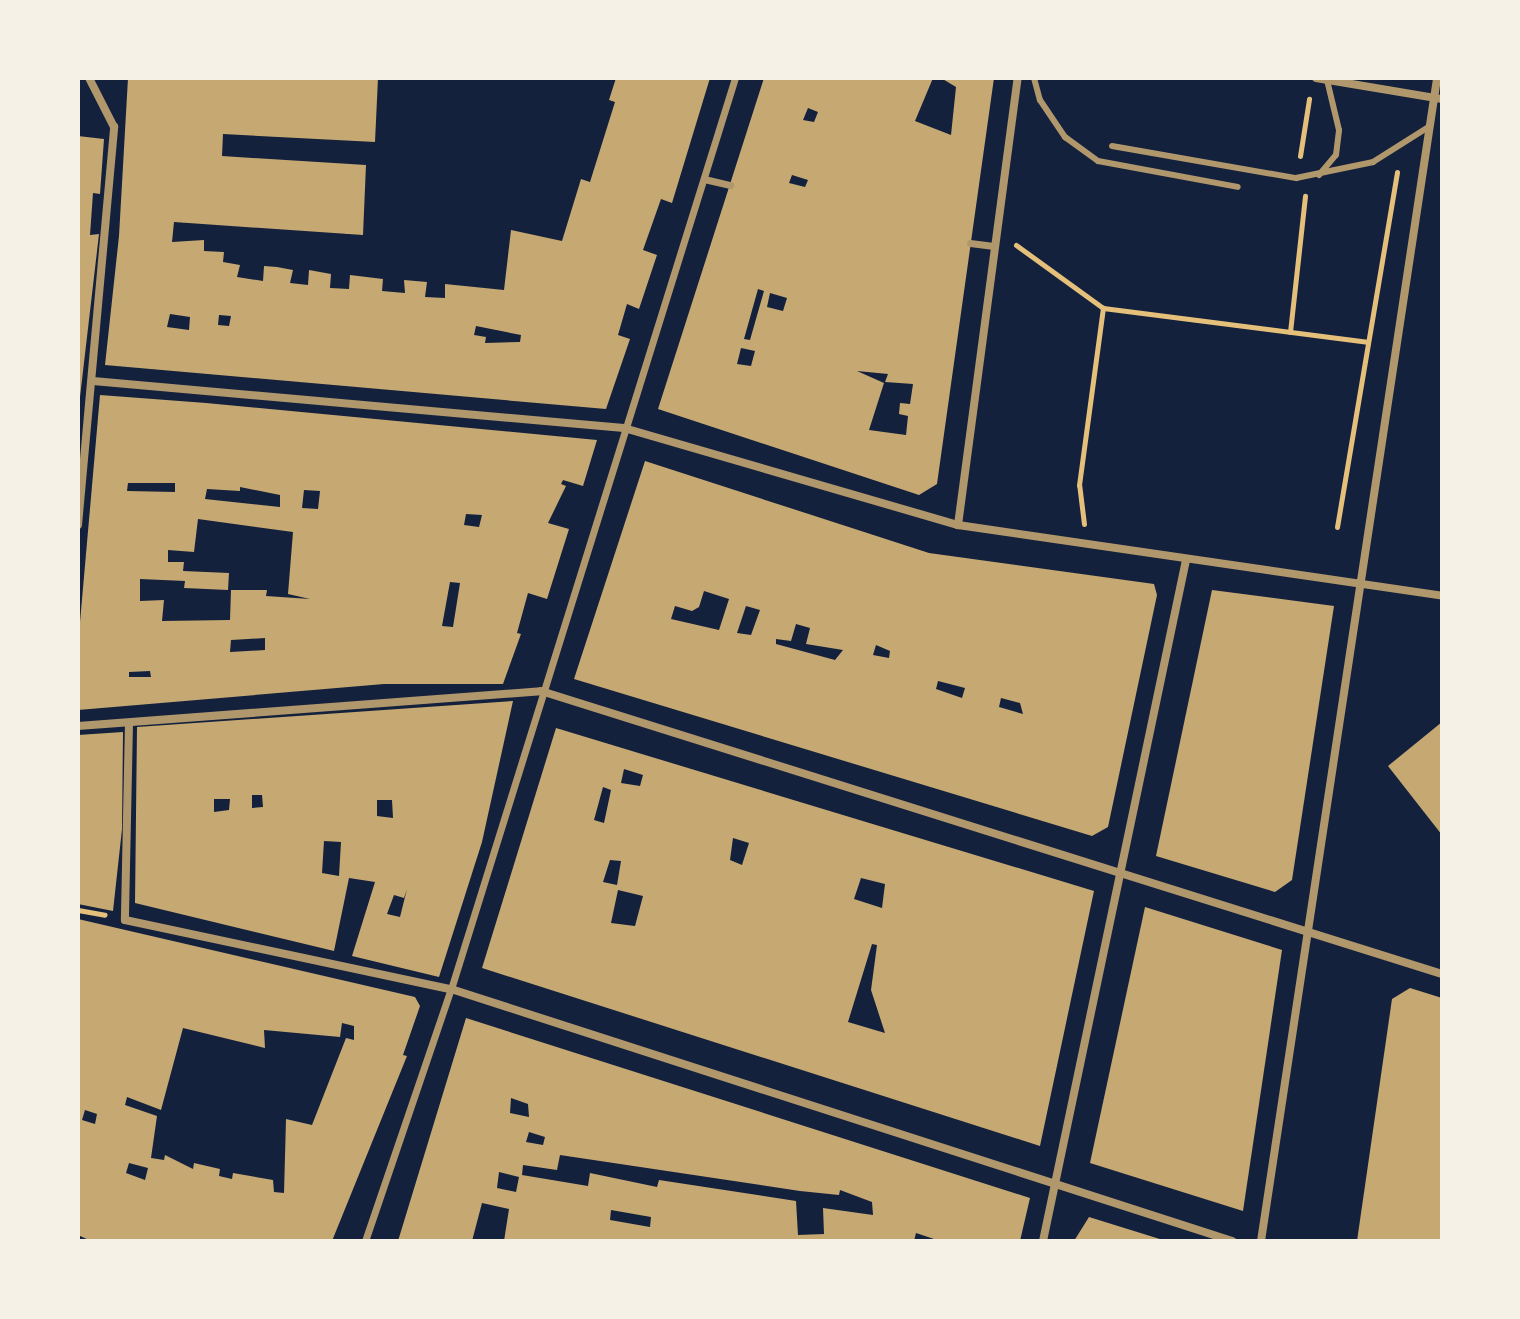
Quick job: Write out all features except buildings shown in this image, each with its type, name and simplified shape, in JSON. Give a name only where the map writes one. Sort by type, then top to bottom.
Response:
[{"type":"street","points":[[78,525],[114,127],[89,78]]},
{"type":"street","points":[[365,1241],[451,989],[541,691],[735,78]]},
{"type":"street","points":[[958,525],[995,231],[1018,78]]},
{"type":"street","points":[[1316,78],[1438,98]]},
{"type":"street","points":[[1261,1241],[1430,126],[1438,98],[1437,78]]},
{"type":"street","points":[[704,179],[730,185]]},
{"type":"street","points":[[970,243],[994,246]]},
{"type":"street","points":[[93,381],[624,428],[958,525],[1442,596]]},
{"type":"street","points":[[1043,1241],[1186,560]]},
{"type":"street","points":[[78,726],[541,691],[1442,974]]},
{"type":"street","points":[[129,723],[125,920],[451,989],[1232,1241]]},
{"type":"lane","points":[[1034,78],[1040,100],[1065,137],[1098,161],[1238,187]]},
{"type":"lane","points":[[1319,175],[1336,155],[1339,130],[1327,80]]},
{"type":"lane","points":[[1112,146],[1296,178],[1373,162],[1430,126]]},
{"type":"path","points":[[1290,332],[1306,200],[1296,178],[1310,92]]},
{"type":"path","points":[[1337,527],[1398,167]]},
{"type":"path","points":[[995,231],[1103,308],[1367,342]]},
{"type":"path","points":[[1087,545],[1079,485],[1103,308]]}]
